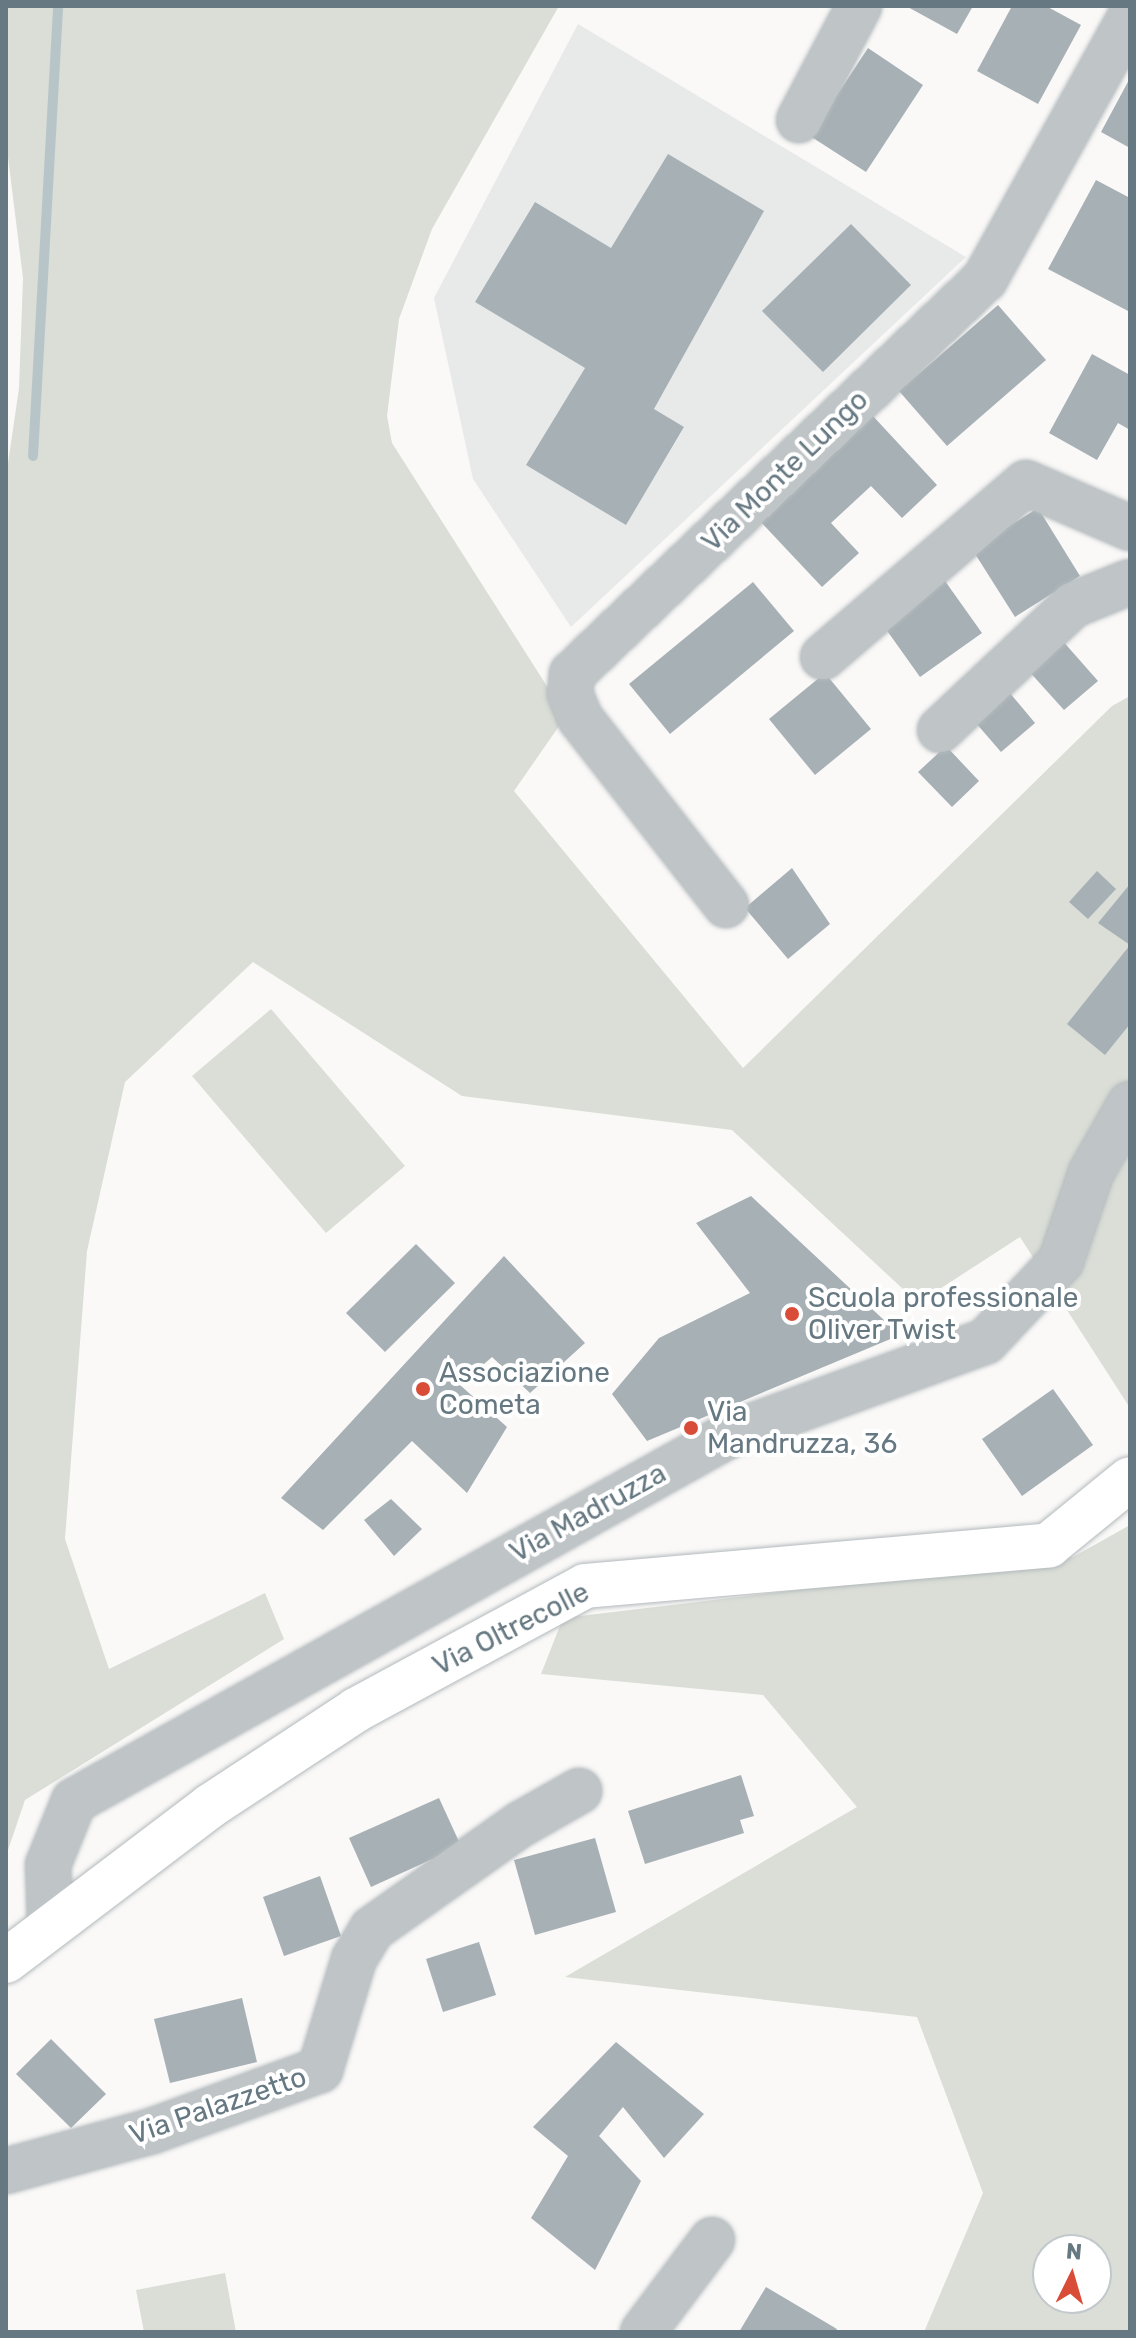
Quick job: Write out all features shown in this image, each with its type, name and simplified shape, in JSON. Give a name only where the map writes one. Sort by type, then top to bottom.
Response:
[{"type":"main road","name":"Via Oltrecolle","points":[[6,1961],[50,1924],[210,1806],[356,1710],[585,1586],[1049,1545],[1130,1479]]},
{"type":"street","points":[[799,120],[859,6]]},
{"type":"street","name":"Via Monte Lungo","points":[[726,905],[580,718],[570,693],[572,674],[985,279],[1130,17]]},
{"type":"street","points":[[823,657],[1026,483],[1130,528]]},
{"type":"street","points":[[940,730],[1073,605],[1130,582]]},
{"type":"street","name":"Via Madruzza","points":[[50,1924],[48,1865],[74,1801],[731,1434],[986,1341],[1061,1261],[1091,1173],[1130,1104]]},
{"type":"street","name":"Via Palazzetto","points":[[6,2171],[152,2131],[320,2070],[354,1959],[372,1929],[521,1824],[579,1791]]},
{"type":"street","points":[[643,2332],[712,2240]]},
{"type":"shaded area","points":[[6,6],[559,6],[432,229],[399,319],[387,416],[392,443],[566,716],[514,791],[743,1068],[1112,706],[1130,696],[1130,1408],[1020,1237],[918,1303],[732,1130],[462,1096],[253,962],[125,1082],[87,1251],[65,1539],[109,1669],[265,1593],[284,1639],[25,1800],[6,1856],[6,477],[19,388],[23,278],[6,141]]},
{"type":"shaded area","points":[[578,24],[966,257],[571,627],[473,479],[434,298]],"holes":[[[535,203],[611,248],[764,211],[654,409],[684,428],[626,524],[527,465],[585,368],[475,302]]]},
{"type":"shaded area","points":[[271,1009],[405,1166],[326,1233],[192,1076]]},
{"type":"shaded area","points":[[1130,1525],[1130,2332],[924,2332],[983,2193],[917,2017],[565,1977],[857,1807],[763,1695],[541,1674],[563,1618],[1073,1557]]},
{"type":"shaded area","points":[[225,2273],[236,2332],[144,2332],[136,2290]]},
{"type":"building","points":[[906,6],[973,6],[957,34]]},
{"type":"building","points":[[1012,6],[1046,6],[1081,25],[1038,104],[977,71]]},
{"type":"building","points":[[868,48],[923,85],[866,172],[810,136]]},
{"type":"building","points":[[1130,78],[1130,148],[1101,132]]},
{"type":"building","points":[[668,154],[764,211],[654,409],[684,427],[626,525],[526,465],[585,368],[475,302],[535,202],[611,248]]},
{"type":"building","points":[[1096,180],[1130,198],[1130,312],[1048,269]]},
{"type":"building","points":[[851,224],[911,285],[823,372],[762,311]]},
{"type":"building","points":[[998,305],[1046,360],[947,446],[899,391]]},
{"type":"building","points":[[1092,354],[1130,375],[1130,430],[1118,423],[1097,460],[1049,433]]},
{"type":"building","points":[[872,415],[937,485],[902,518],[871,486],[831,523],[859,553],[822,587],[759,520]]},
{"type":"building","points":[[1038,508],[1080,576],[1015,617],[972,549]]},
{"type":"building","points":[[945,581],[982,633],[920,677],[883,625]]},
{"type":"building","points":[[753,582],[794,631],[670,734],[629,684]]},
{"type":"building","points":[[1061,639],[1098,681],[1064,710],[1027,669]]},
{"type":"building","points":[[825,673],[871,729],[815,775],[769,719]]},
{"type":"building","points":[[1004,686],[1035,723],[1001,752],[969,715]]},
{"type":"building","points":[[946,746],[979,781],[952,807],[918,772]]},
{"type":"building","points":[[792,868],[830,924],[788,959],[745,908]]},
{"type":"building","points":[[1097,871],[1116,889],[1088,919],[1069,902]]},
{"type":"building","points":[[1130,884],[1130,945],[1098,923]]},
{"type":"building","points":[[1130,945],[1130,1024],[1105,1055],[1067,1024]]},
{"type":"building","name":"Scuola professionale Oliver Twist","points":[[751,1196],[900,1335],[647,1441],[612,1394],[659,1338],[750,1293],[696,1223]]},
{"type":"building","points":[[416,1244],[455,1283],[385,1352],[346,1313]]},
{"type":"building","name":"Associazione Cometa","points":[[504,1256],[585,1343],[530,1393],[492,1357],[460,1385],[507,1427],[467,1493],[412,1441],[323,1530],[281,1498]]},
{"type":"building","points":[[1053,1389],[1093,1445],[1022,1496],[982,1439]]},
{"type":"building","points":[[391,1499],[422,1529],[394,1556],[364,1520]]},
{"type":"building","points":[[741,1775],[754,1816],[740,1820],[744,1833],[645,1864],[628,1811]]},
{"type":"building","points":[[439,1798],[461,1846],[371,1887],[349,1838]]},
{"type":"building","points":[[595,1838],[616,1912],[535,1935],[514,1860]]},
{"type":"building","points":[[320,1876],[341,1936],[284,1956],[263,1897]]},
{"type":"building","points":[[479,1942],[496,1995],[443,2012],[426,1959]]},
{"type":"building","points":[[242,1998],[257,2062],[170,2083],[154,2019]]},
{"type":"building","points":[[51,2039],[106,2094],[71,2128],[16,2074]]},
{"type":"building","points":[[616,2042],[704,2114],[664,2158],[623,2107],[599,2136],[641,2181],[595,2270],[531,2218],[568,2156],[533,2127]]},
{"type":"building","points":[[766,2287],[837,2329],[835,2332],[739,2332]]},
{"type":"waterway","points":[[33,456],[58,6]]},
{"type":"place","name":"Scuola professionale Oliver Twist","points":[[792,1314]]},
{"type":"place","name":"Associazione Cometa","points":[[423,1389]]},
{"type":"place","name":"Via Mandruzza, 36","points":[[691,1428]]}]
